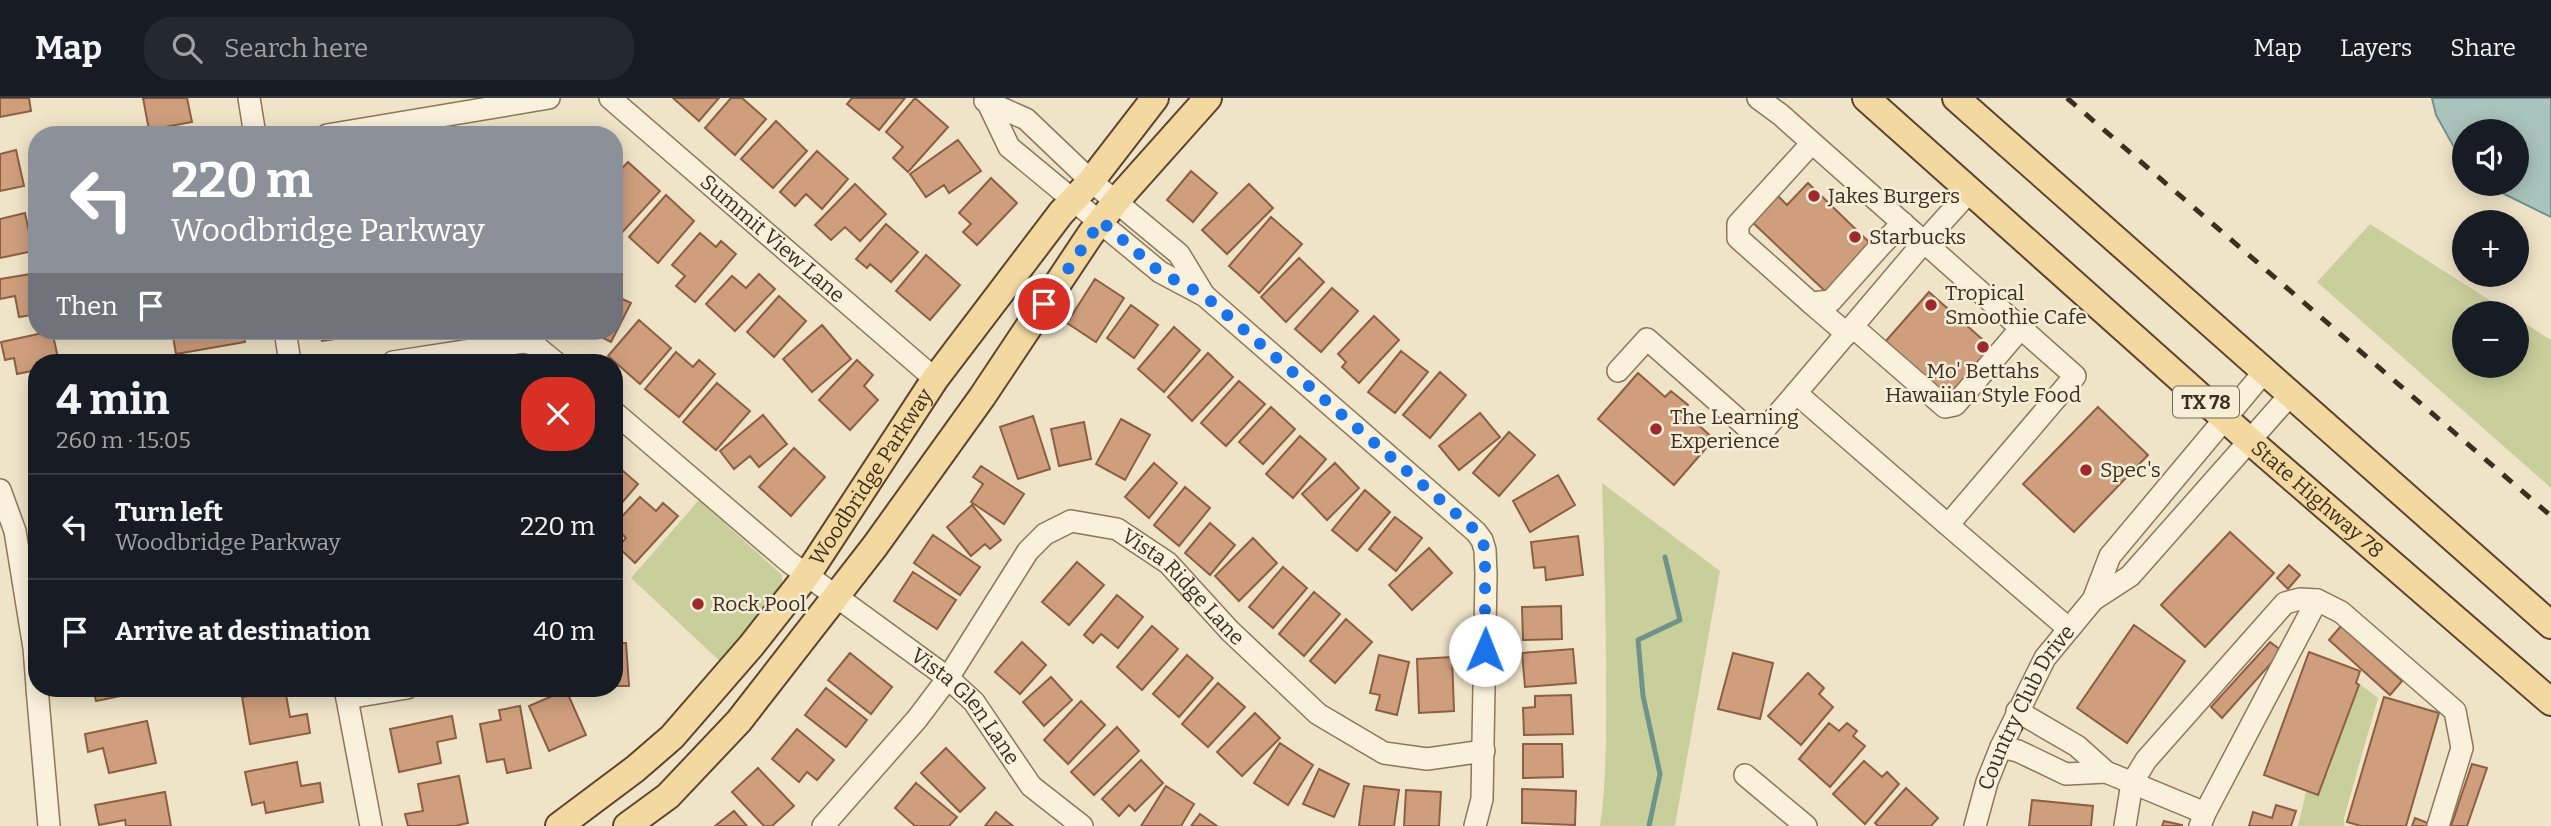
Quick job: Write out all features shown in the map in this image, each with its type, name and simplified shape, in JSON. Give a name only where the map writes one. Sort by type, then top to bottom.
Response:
[{"type":"main road","name":"Woodbridge Parkway","points":[[559,826],[635,769],[672,737],[751,646],[807,575],[935,379],[1155,98]]},
{"type":"main road","name":"Woodbridge Parkway","points":[[627,826],[668,796],[720,744],[836,597],[982,397],[1109,211],[1208,98]]},
{"type":"main road","name":"State Highway 78","points":[[1866,98],[2225,419],[2551,702]]},
{"type":"main road","name":"TX 78","points":[[1956,98],[2551,625]]},
{"type":"street","points":[[249,98],[254,126]]},
{"type":"street","points":[[381,126],[549,98]]},
{"type":"street","name":"Summit View Lane","points":[[610,98],[935,379]]},
{"type":"street","points":[[1758,98],[2075,376],[1948,525]]},
{"type":"street","points":[[985,101],[1026,119],[1082,190]]},
{"type":"street","points":[[985,101],[1009,147],[1082,190],[1109,211],[1160,272],[1205,296],[1476,531],[1482,540],[1486,574],[1482,799],[1475,826]]},
{"type":"street","points":[[1812,143],[1738,224],[1738,238],[1811,303],[1850,330],[1945,407],[1955,405],[2021,328]]},
{"type":"street","points":[[1618,371],[1647,339],[1758,437],[1970,191]]},
{"type":"street","points":[[1811,303],[1831,301],[1903,223]]},
{"type":"street","points":[[445,354],[523,342],[533,344],[545,354]]},
{"type":"street","name":"Country Club Drive","points":[[1976,826],[1987,782],[2001,747],[2045,658],[2092,600],[2110,556],[2264,372]]},
{"type":"street","points":[[1796,393],[2069,629]]},
{"type":"street","name":"Country Club Drive","points":[[2092,600],[2130,576],[2290,395]]},
{"type":"street","name":"Vista Glen Lane","points":[[623,420],[807,575],[948,678],[974,702],[1031,786],[1082,826]]},
{"type":"street","points":[[0,491],[15,531],[28,611]]},
{"type":"street","name":"Vista Ridge Lane","points":[[823,826],[917,719],[948,678],[1028,551],[1045,534],[1071,521],[1117,529],[1168,563],[1230,631],[1318,714],[1384,753],[1427,759],[1484,751]]},
{"type":"street","points":[[2138,522],[2161,542]]},
{"type":"street","points":[[2125,826],[2132,783],[2146,760],[2285,603],[2300,599],[2317,600],[2341,612],[2455,711],[2462,748],[2438,826]]},
{"type":"street","points":[[2017,711],[2077,746],[2106,772],[2202,819],[2317,600]]},
{"type":"street","points":[[38,697],[49,826]]},
{"type":"street","points":[[347,697],[371,826]]},
{"type":"street","points":[[2001,747],[2018,751],[2066,774],[2106,772]]},
{"type":"street","points":[[1745,775],[1806,826]]},
{"type":"green space","points":[[2370,224],[2452,276],[2452,287],[2469,287],[2491,301],[2452,301],[2452,378],[2529,378],[2529,326],[2551,340],[2551,488],[2317,282]]},
{"type":"green space","points":[[1602,483],[1720,571],[1675,826],[1600,826],[1606,735]]},
{"type":"green space","points":[[699,500],[782,575],[782,592],[723,664],[631,578]]},
{"type":"green space","points":[[2356,681],[2378,698],[2344,826],[2298,826],[2306,792],[2328,773]]},
{"type":"water","points":[[2432,98],[2551,98],[2551,217],[2508,196],[2529,196],[2529,119],[2452,119],[2452,144],[2436,115]]},
{"type":"building","points":[[0,98],[29,98],[31,111],[0,117]]},
{"type":"building","points":[[143,98],[187,98],[192,122],[148,126]]},
{"type":"building","points":[[673,98],[719,98],[699,121]]},
{"type":"building","points":[[731,98],[742,98],[766,119],[735,155],[705,128]]},
{"type":"building","points":[[852,98],[905,98],[879,130],[847,104]]},
{"type":"building","points":[[915,98],[948,127],[908,172],[893,158],[903,147],[886,132]]},
{"type":"building","points":[[776,121],[807,151],[773,188],[741,159]]},
{"type":"building","points":[[958,140],[981,171],[949,193],[944,185],[926,197],[910,174]]},
{"type":"building","points":[[16,150],[24,186],[0,191],[0,154]]},
{"type":"building","points":[[817,151],[848,179],[822,209],[806,194],[795,206],[780,192]]},
{"type":"building","points":[[628,162],[660,191],[623,232],[623,167]]},
{"type":"building","points":[[1191,171],[1217,193],[1193,222],[1167,200]]},
{"type":"building","points":[[991,178],[1017,203],[977,245],[963,232],[971,224],[959,213]]},
{"type":"building","points":[[1808,183],[1871,244],[1826,292],[1751,221],[1776,194],[1787,205]]},
{"type":"building","points":[[855,184],[886,214],[860,241],[845,227],[831,240],[815,225]]},
{"type":"building","points":[[1249,184],[1273,208],[1227,254],[1202,230]]},
{"type":"building","points":[[666,195],[694,221],[658,263],[629,237]]},
{"type":"building","points":[[25,213],[28,252],[0,258],[0,219]]},
{"type":"building","points":[[1271,217],[1302,244],[1259,293],[1229,266]]},
{"type":"building","points":[[886,224],[918,252],[891,282],[870,264],[867,268],[856,259]]},
{"type":"building","points":[[700,233],[716,247],[721,241],[736,254],[695,302],[676,286],[685,276],[672,265]]},
{"type":"building","points":[[926,255],[960,285],[930,320],[896,291]]},
{"type":"building","points":[[1299,258],[1324,282],[1286,322],[1261,297]]},
{"type":"building","points":[[28,274],[28,316],[19,317],[15,296],[0,299],[0,279]]},
{"type":"building","points":[[759,274],[775,289],[735,331],[706,304],[732,276],[746,288]]},
{"type":"building","points":[[1095,279],[1124,298],[1096,342],[1067,323]]},
{"type":"building","points":[[1332,288],[1358,311],[1321,352],[1295,329]]},
{"type":"building","points":[[1929,292],[1991,347],[1947,398],[1885,342]]},
{"type":"building","points":[[779,296],[806,321],[774,357],[747,332]]},
{"type":"building","points":[[623,299],[631,303],[623,319]]},
{"type":"building","points":[[1131,305],[1158,325],[1134,358],[1107,338]]},
{"type":"building","points":[[1374,316],[1399,340],[1359,383],[1342,367],[1346,362],[1338,354]]},
{"type":"building","points":[[639,320],[671,348],[640,384],[623,369],[623,354],[610,354]]},
{"type":"building","points":[[822,325],[851,359],[812,392],[783,359]]},
{"type":"building","points":[[1174,327],[1200,350],[1164,392],[1138,369]]},
{"type":"building","points":[[28,336],[28,340],[54,340],[57,354],[28,354],[28,372],[17,374],[14,358],[5,360],[1,342]]},
{"type":"building","points":[[174,340],[245,340],[245,342],[176,354]]},
{"type":"building","points":[[1401,351],[1428,372],[1395,413],[1368,392]]},
{"type":"building","points":[[676,352],[693,367],[699,360],[715,374],[679,417],[645,389]]},
{"type":"building","points":[[1208,353],[1233,377],[1192,421],[1168,397]]},
{"type":"building","points":[[857,360],[873,375],[864,386],[878,400],[850,430],[819,400]]},
{"type":"building","points":[[1440,372],[1466,395],[1430,438],[1403,415]]},
{"type":"building","name":"The Learning Experience","points":[[1638,373],[1665,397],[1671,391],[1688,405],[1683,411],[1714,439],[1674,485],[1598,419]]},
{"type":"building","points":[[1239,381],[1265,404],[1226,446],[1201,423]]},
{"type":"building","points":[[717,383],[750,411],[716,450],[683,422]]},
{"type":"building","points":[[1271,407],[1295,429],[1263,464],[1239,442]]},
{"type":"building","name":"Spec's","points":[[2098,407],[2148,455],[2074,532],[2023,484]]},
{"type":"building","points":[[1480,413],[1500,437],[1459,470],[1439,446]]},
{"type":"building","points":[[763,415],[787,444],[759,467],[750,456],[734,469],[720,451]]},
{"type":"building","points":[[1033,416],[1050,469],[1018,479],[1000,427]]},
{"type":"building","points":[[1121,419],[1150,435],[1125,480],[1096,464]]},
{"type":"building","points":[[1084,422],[1091,459],[1059,466],[1051,429]]},
{"type":"building","points":[[1509,432],[1535,455],[1499,496],[1473,473]]},
{"type":"building","points":[[1300,436],[1326,459],[1293,498],[1266,474]]},
{"type":"building","points":[[794,448],[825,477],[791,516],[759,487]]},
{"type":"building","points":[[1154,463],[1177,483],[1149,518],[1125,497]]},
{"type":"building","points":[[1335,463],[1359,488],[1327,520],[1302,494]]},
{"type":"building","points":[[981,466],[1024,494],[1004,524],[971,502],[983,484],[973,477]]},
{"type":"building","points":[[623,471],[638,484],[623,502]]},
{"type":"building","points":[[1558,475],[1575,505],[1530,532],[1513,501]]},
{"type":"building","points":[[1185,487],[1210,508],[1179,546],[1154,525]]},
{"type":"building","points":[[1365,490],[1390,512],[1357,551],[1332,530]]},
{"type":"building","points":[[640,497],[656,511],[663,503],[678,516],[635,563],[623,552],[623,541],[626,538],[623,535],[623,515]]},
{"type":"building","points":[[972,505],[1001,540],[990,549],[985,544],[971,556],[947,527]]},
{"type":"building","points":[[1395,517],[1422,538],[1396,571],[1369,549]]},
{"type":"building","points":[[1210,523],[1235,545],[1210,575],[1185,553]]},
{"type":"building","points":[[2230,532],[2274,573],[2205,647],[2161,605]]},
{"type":"building","points":[[933,535],[980,567],[960,595],[914,563]]},
{"type":"building","points":[[1578,536],[1583,575],[1546,580],[1545,567],[1534,568],[1531,542]]},
{"type":"building","points":[[1253,538],[1277,563],[1239,601],[1215,576]]},
{"type":"building","points":[[1429,548],[1452,573],[1412,610],[1389,585]]},
{"type":"building","points":[[1077,562],[1104,585],[1069,625],[1042,602]]},
{"type":"building","points":[[2289,565],[2300,575],[2288,589],[2277,578]]},
{"type":"building","points":[[1283,567],[1307,588],[1273,628],[1249,607]]},
{"type":"building","points":[[913,572],[956,600],[937,629],[894,601]]},
{"type":"building","points":[[1314,592],[1340,614],[1304,656],[1279,634]]},
{"type":"building","points":[[1117,595],[1143,617],[1118,648],[1101,634],[1093,643],[1084,635]]},
{"type":"building","points":[[1561,606],[1562,639],[1523,640],[1522,607]]},
{"type":"building","points":[[1346,619],[1372,642],[1335,683],[1310,661]]},
{"type":"building","points":[[2134,625],[2185,661],[2127,743],[2077,708]]},
{"type":"building","points":[[1152,626],[1178,649],[1142,690],[1117,667]]},
{"type":"building","points":[[2341,626],[2402,681],[2390,695],[2329,640]]},
{"type":"building","points":[[1022,642],[1046,665],[1020,694],[995,672]]},
{"type":"building","points":[[2270,642],[2282,651],[2222,718],[2211,707]]},
{"type":"building","points":[[623,643],[626,643],[629,686],[623,686]]},
{"type":"building","points":[[1573,649],[1576,683],[1525,687],[1522,653]]},
{"type":"building","points":[[2309,652],[2360,671],[2356,683],[2359,685],[2318,795],[2264,775]]},
{"type":"building","points":[[850,653],[892,687],[871,714],[828,680]]},
{"type":"building","points":[[1733,653],[1773,663],[1760,719],[1718,709]]},
{"type":"building","points":[[1187,655],[1213,678],[1179,717],[1153,694]]},
{"type":"building","points":[[1379,655],[1409,662],[1397,715],[1376,710],[1380,695],[1370,693]]},
{"type":"building","points":[[1452,657],[1454,711],[1419,713],[1417,659]]},
{"type":"building","points":[[1808,673],[1824,688],[1819,694],[1833,707],[1801,745],[1768,716]]},
{"type":"building","points":[[1051,677],[1072,700],[1044,726],[1023,702]]},
{"type":"building","points":[[1218,683],[1245,707],[1208,747],[1182,724]]},
{"type":"building","points":[[826,688],[867,720],[846,747],[805,715]]},
{"type":"building","points":[[1571,695],[1573,734],[1524,735],[1523,708],[1535,707],[1535,696]]},
{"type":"building","points":[[95,697],[116,697],[96,701]]},
{"type":"building","points":[[242,697],[286,697],[290,717],[307,714],[310,733],[250,744]]},
{"type":"building","points":[[550,697],[569,697],[586,735],[549,751],[529,706]]},
{"type":"building","points":[[2384,697],[2439,713],[2406,826],[2361,826],[2347,822]]},
{"type":"building","points":[[1081,701],[1105,725],[1068,764],[1044,740]]},
{"type":"building","points":[[520,706],[531,768],[507,773],[504,759],[487,762],[480,724],[501,720],[499,710]]},
{"type":"building","points":[[1255,713],[1280,738],[1242,776],[1217,752]]},
{"type":"building","points":[[452,716],[456,738],[437,742],[441,763],[399,772],[390,729]]},
{"type":"building","points":[[147,721],[156,763],[109,773],[103,748],[88,752],[85,734]]},
{"type":"building","points":[[1829,723],[1839,731],[1847,723],[1857,731],[1853,736],[1865,746],[1830,787],[1799,759]]},
{"type":"building","points":[[1117,727],[1139,751],[1094,795],[1071,772]]},
{"type":"building","points":[[797,729],[834,760],[817,780],[807,772],[799,782],[772,759]]},
{"type":"building","points":[[1280,743],[1313,765],[1288,805],[1254,783]]},
{"type":"building","points":[[1523,744],[1562,744],[1563,777],[1523,778]]},
{"type":"building","points":[[946,748],[985,788],[960,812],[921,773]]},
{"type":"building","points":[[1141,760],[1163,783],[1135,811],[1129,805],[1119,816],[1102,799]]},
{"type":"building","points":[[1864,761],[1882,777],[1887,772],[1899,784],[1865,824],[1833,794]]},
{"type":"building","points":[[297,762],[301,786],[320,783],[323,802],[266,813],[264,802],[252,805],[245,772]]},
{"type":"building","points":[[2472,764],[2487,768],[2467,826],[2451,826]]},
{"type":"building","points":[[758,768],[794,806],[772,826],[764,826],[732,792]]},
{"type":"building","points":[[1319,769],[1349,784],[1334,817],[1303,804]]},
{"type":"building","points":[[459,776],[468,823],[455,826],[408,826],[405,814],[423,811],[418,784]]},
{"type":"building","points":[[916,783],[957,817],[949,826],[915,826],[895,808]]},
{"type":"building","points":[[1166,786],[1194,804],[1181,826],[1141,826]]},
{"type":"building","points":[[1364,786],[1399,790],[1394,826],[1359,826]]},
{"type":"building","points":[[1906,788],[1938,818],[1931,826],[1878,826],[1875,823]]},
{"type":"building","points":[[1522,789],[1576,791],[1575,825],[1522,823]]},
{"type":"building","points":[[1406,790],[1441,792],[1439,826],[1404,826]]},
{"type":"building","points":[[165,792],[171,826],[126,826],[125,820],[99,825],[95,805]]},
{"type":"building","points":[[2032,800],[2093,806],[2091,826],[2029,826]]},
{"type":"building","points":[[2276,805],[2296,811],[2291,826],[2249,826],[2253,812],[2272,818]]},
{"type":"building","points":[[734,811],[747,826],[715,826]]},
{"type":"building","points":[[996,812],[1013,826],[985,826]]},
{"type":"building","points":[[1200,814],[1217,826],[1191,826]]},
{"type":"building","points":[[2415,818],[2428,823],[2427,826],[2412,826]]},
{"type":"building","points":[[2164,821],[2182,825],[2182,826],[2162,826]]},
{"type":"waterway","points":[[1649,826],[1660,774],[1643,696],[1638,640],[1680,620],[1665,557]]},
{"type":"railway","points":[[2067,98],[2551,516]]},
{"type":"place","name":"Jakes Burgers","points":[[1814,196]]},
{"type":"place","name":"Starbucks","points":[[1855,237]]},
{"type":"place","name":"Tropical Smoothie Cafe","points":[[1931,305]]},
{"type":"place","name":"Mo' Bettahs Hawaiian Style Food","points":[[1983,347]]},
{"type":"place","name":"The Learning Experience","points":[[1656,429]]},
{"type":"place","name":"Spec's","points":[[2086,470]]},
{"type":"place","name":"Rock Pool","points":[[698,604]]},
{"type":"route","points":[[1044,304],[1101,221],[1160,272],[1205,296],[1476,531],[1485,550],[1485,650]]}]
